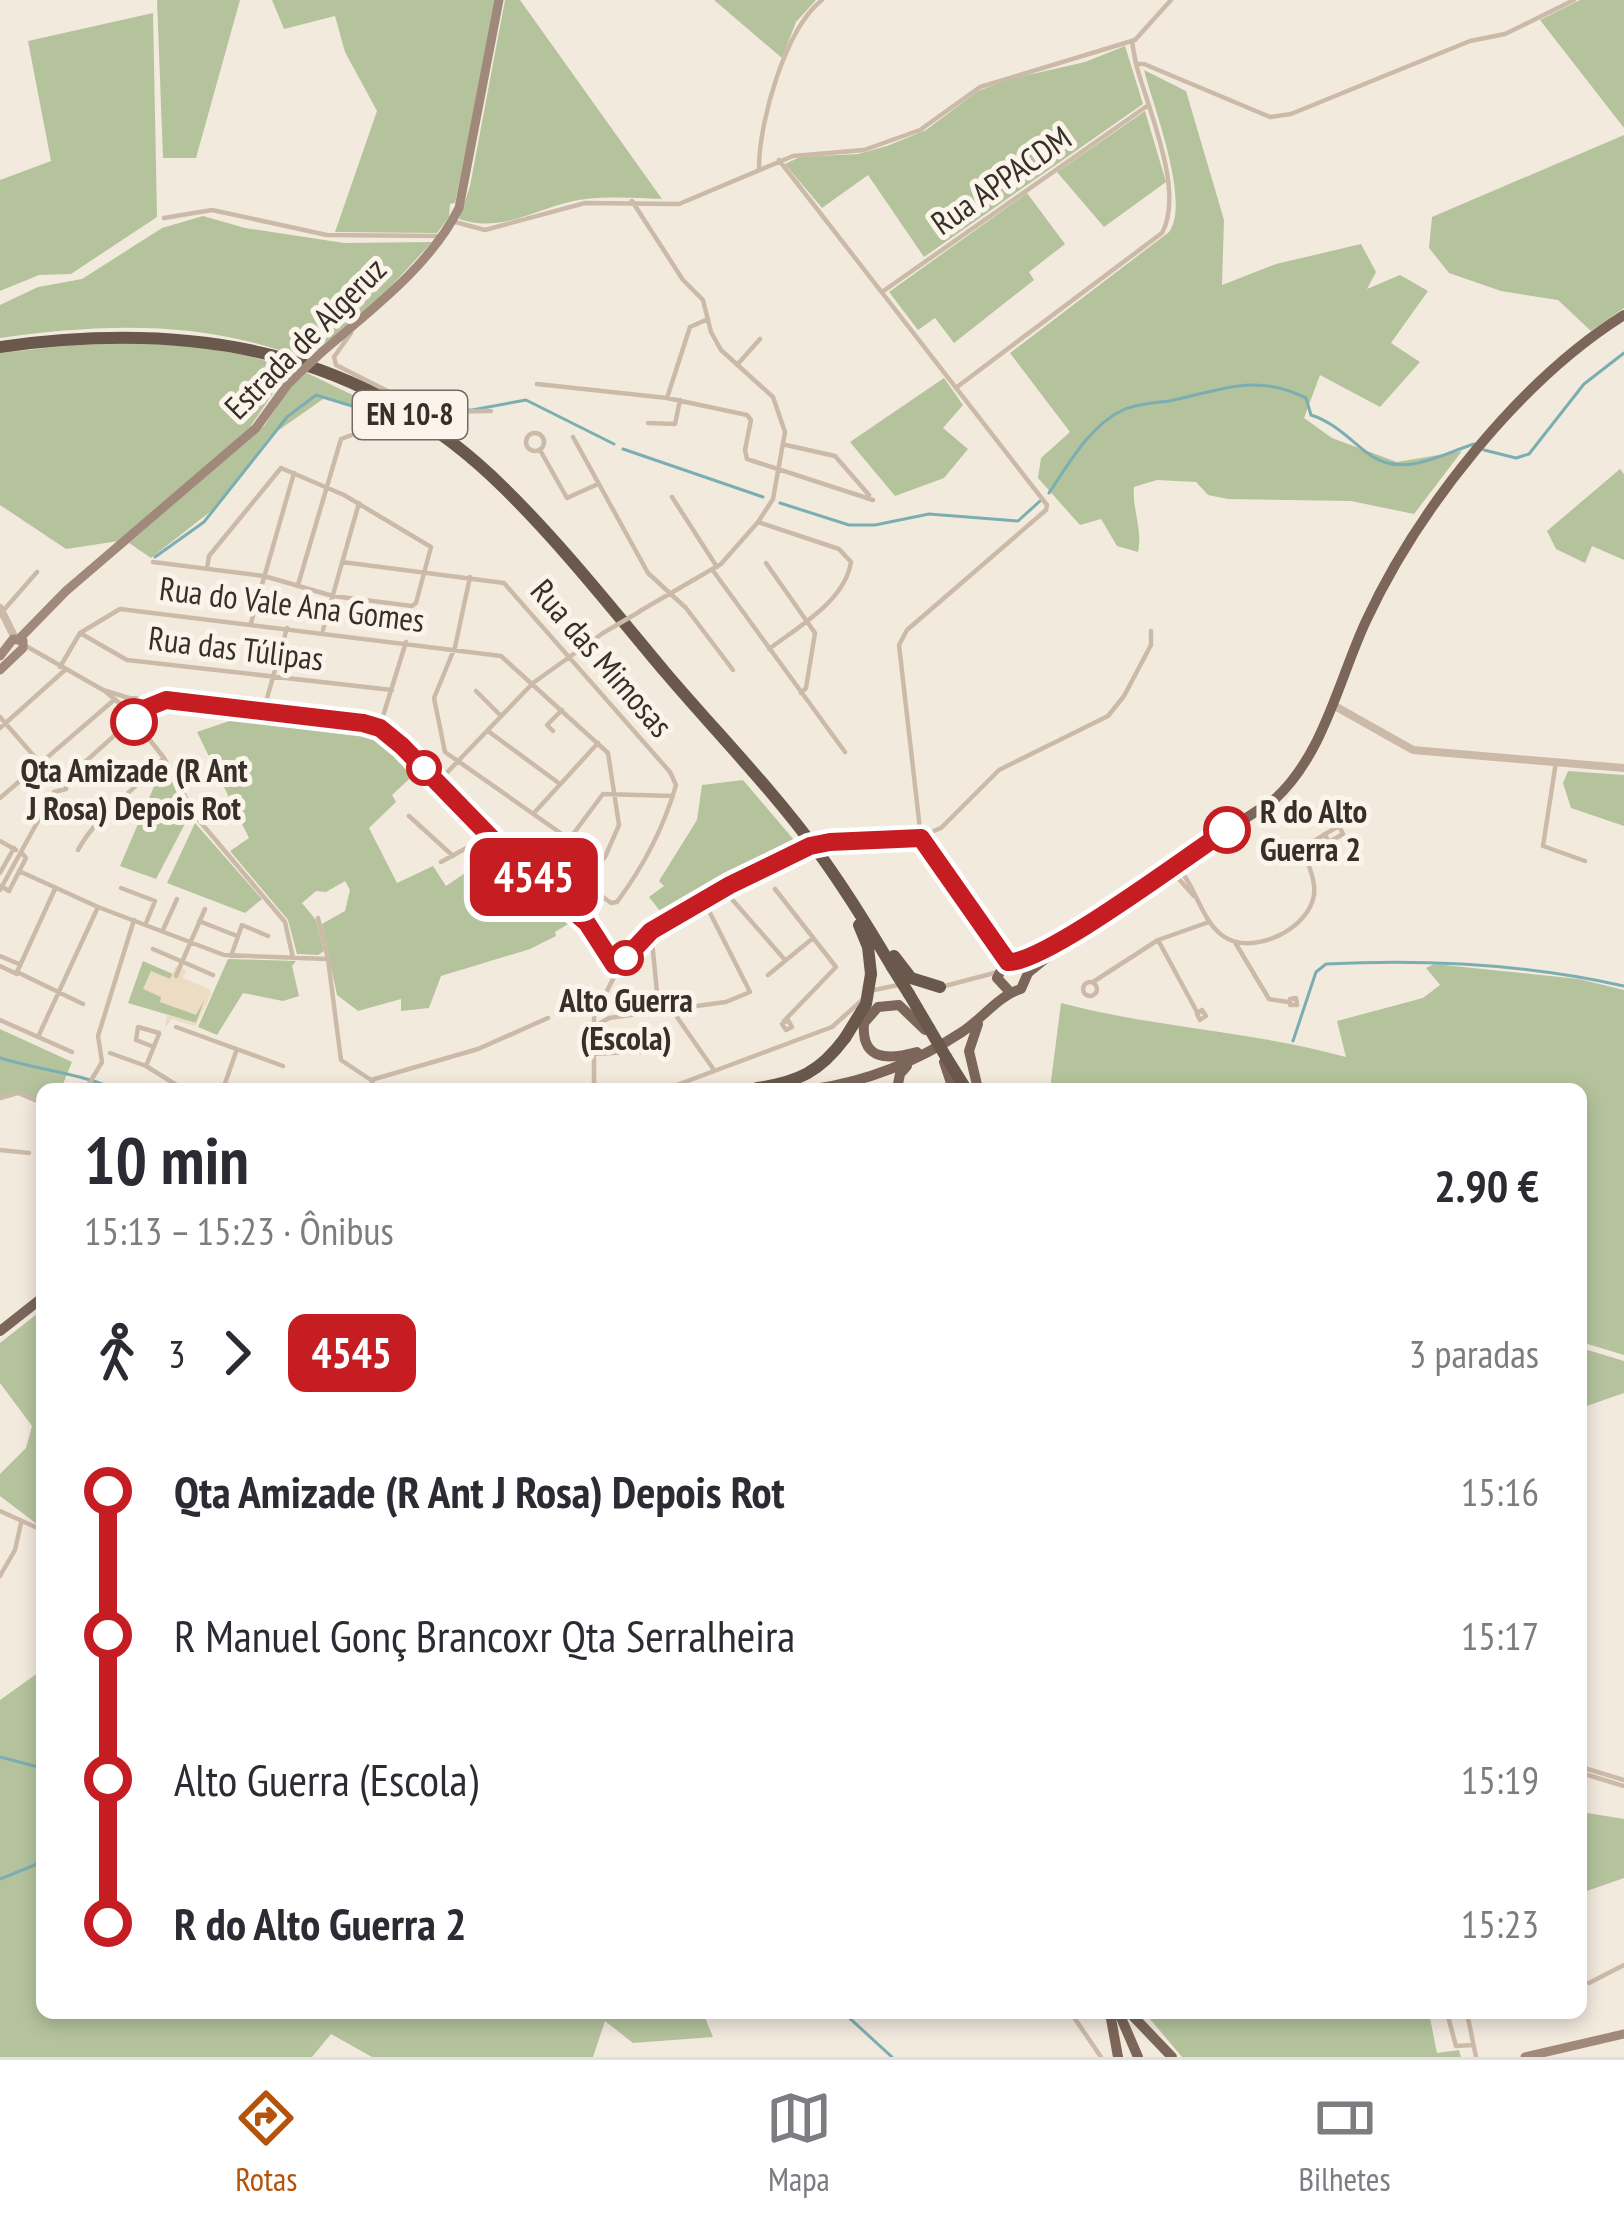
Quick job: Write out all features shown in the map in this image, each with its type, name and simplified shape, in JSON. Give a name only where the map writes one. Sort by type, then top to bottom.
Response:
[{"type":"highway","name":"EN 10-8","points":[[0,347],[129,335],[242,347],[293,361],[389,403],[439,434],[503,486],[789,815],[843,890],[957,1083]]},
{"type":"highway","name":"EN 10-8","points":[[705,719],[786,819],[890,968]]},
{"type":"highway","points":[[843,890],[906,973],[940,987]]},
{"type":"highway","points":[[789,1083],[813,1073],[866,1004],[872,974],[868,947],[854,913]]},
{"type":"main road","name":"Estrada de Algeruz","points":[[0,670],[66,592],[256,428],[289,383],[376,309],[453,221],[463,198],[499,0]]},
{"type":"main road","points":[[1002,982],[1024,986],[1028,974],[1111,907],[1156,876],[1179,872],[1188,855],[1283,791],[1302,768],[1381,591],[1422,522],[1514,409],[1624,315]]},
{"type":"main road","name":"Estrada de Algeruz","points":[[0,656],[17,646]]},
{"type":"main road","points":[[1323,722],[1347,713],[1338,686]]},
{"type":"main road","points":[[977,1083],[970,1041],[1013,962],[1111,907]]},
{"type":"main road","points":[[1013,962],[1028,974]]},
{"type":"main road","points":[[899,1083],[904,1068],[979,1015],[1002,982]]},
{"type":"main road","points":[[923,1052],[889,1059],[876,1056],[864,1042],[864,1023],[878,1006],[899,1005],[927,1029]]},
{"type":"main road","points":[[839,1083],[880,1072],[983,1017]]},
{"type":"main road","points":[[799,1083],[849,1077],[923,1052]]},
{"type":"main road","points":[[0,1334],[36,1306]]},
{"type":"main road","points":[[1115,2019],[1118,2057]]},
{"type":"main road","points":[[1118,2019],[1136,2057]]},
{"type":"main road","points":[[1136,2019],[1172,2057]]},
{"type":"main road","points":[[1525,2057],[1624,2034]]},
{"type":"street","points":[[759,168],[772,98],[799,23],[822,0]]},
{"type":"street","points":[[453,221],[477,230],[496,229],[585,203],[692,200],[778,160],[877,146],[920,130],[980,87],[1132,42],[1171,0]]},
{"type":"street","points":[[1136,64],[1270,117],[1291,114],[1470,41],[1505,34],[1574,0]]},
{"type":"street","points":[[956,388],[1162,233],[1171,208],[1170,188],[1132,42]]},
{"type":"street","name":"Rua APPACDM","points":[[881,293],[1148,106]]},
{"type":"street","points":[[778,160],[1047,505],[900,639],[921,838],[1013,962]]},
{"type":"street","points":[[437,783],[533,683],[603,633],[714,568],[772,501],[784,444],[779,408],[715,340],[697,294],[632,201]]},
{"type":"street","points":[[645,219],[647,209],[657,204]]},
{"type":"street","points":[[164,218],[212,210],[327,235],[441,236]]},
{"type":"street","points":[[668,398],[690,327],[708,319]]},
{"type":"street","points":[[351,328],[334,357],[336,365],[429,412],[491,410]]},
{"type":"street","points":[[737,365],[760,339]]},
{"type":"street","points":[[537,384],[668,398],[747,415],[751,423],[745,456],[873,500],[835,456],[784,444]]},
{"type":"street","points":[[648,423],[675,424],[680,400]]},
{"type":"street","points":[[298,586],[343,436],[394,419]]},
{"type":"street","points":[[573,436],[648,573],[671,593],[733,670]]},
{"type":"street","points":[[539,450],[567,498],[599,484]]},
{"type":"street","points":[[153,562],[264,576],[333,596],[412,606],[431,549],[428,542],[359,503],[294,472],[276,470],[209,556],[207,568]]},
{"type":"street","points":[[250,624],[294,472]]},
{"type":"street","points":[[672,497],[714,568],[845,752]]},
{"type":"street","points":[[322,632],[359,503]]},
{"type":"street","points":[[758,522],[848,556],[849,573],[824,608],[769,649]]},
{"type":"street","name":"Rua das Mimosas","points":[[342,562],[496,580],[508,586],[670,772],[676,785],[674,796]]},
{"type":"street","points":[[766,563],[808,620],[815,639],[801,693]]},
{"type":"street","points":[[37,572],[1,610],[17,646],[103,690],[129,698],[380,728],[587,923],[617,968]]},
{"type":"street","points":[[470,577],[455,647],[434,703],[445,752],[569,839]]},
{"type":"street","name":"Rua do Vale Ana Gomes","points":[[80,633],[120,609],[498,654],[598,743]]},
{"type":"street","points":[[263,712],[287,628]]},
{"type":"street","points":[[594,1083],[592,1028],[597,1006],[617,968],[651,931],[723,889],[830,842],[921,838],[948,821],[999,770],[1108,716],[1148,651],[1151,631]]},
{"type":"street","points":[[80,633],[62,668],[2,723],[40,765],[53,778],[65,779],[134,722],[145,709],[141,699]]},
{"type":"street","name":"Rua das Túlipas","points":[[80,633],[127,660],[392,690]]},
{"type":"street","points":[[380,728],[406,641]]},
{"type":"street","points":[[103,690],[124,708],[164,758],[196,818],[285,922],[293,958]]},
{"type":"street","points":[[476,691],[502,716]]},
{"type":"street","points":[[124,708],[129,698]]},
{"type":"street","points":[[0,798],[114,700]]},
{"type":"street","points":[[124,708],[134,712],[166,700]]},
{"type":"street","points":[[1330,704],[1413,750],[1624,767]]},
{"type":"street","points":[[553,730],[547,725],[562,710]]},
{"type":"street","points":[[488,731],[560,784]]},
{"type":"street","points":[[534,814],[598,743],[608,754],[618,829],[605,857],[583,883]]},
{"type":"street","points":[[79,850],[93,825],[151,776],[164,758]]},
{"type":"street","points":[[1556,762],[1543,846],[1585,862]]},
{"type":"street","points":[[53,778],[54,792]]},
{"type":"street","points":[[0,873],[54,792],[66,789],[65,779]]},
{"type":"street","points":[[538,881],[553,860],[569,839],[600,796],[615,792],[674,796],[642,866],[617,902],[611,904],[553,860]]},
{"type":"street","points":[[409,816],[453,856]]},
{"type":"street","points":[[441,862],[490,835]]},
{"type":"street","points":[[1179,872],[1221,935],[1246,945],[1265,942],[1304,916],[1313,902],[1315,887],[1304,849],[1324,835]]},
{"type":"street","points":[[0,841],[17,850],[26,856],[9,890],[1,887],[17,850]]},
{"type":"street","points":[[20,872],[98,907],[231,956],[328,959]]},
{"type":"street","points":[[121,888],[155,901],[146,923]]},
{"type":"street","points":[[20,975],[20,964],[55,889]]},
{"type":"street","points":[[723,889],[785,960]]},
{"type":"street","points":[[776,890],[836,968],[783,1025],[782,1046]]},
{"type":"street","points":[[163,930],[177,899]]},
{"type":"street","points":[[592,1028],[609,1018],[736,999],[750,992],[704,902]]},
{"type":"street","points":[[38,1037],[98,907]]},
{"type":"street","points":[[176,976],[205,909]]},
{"type":"street","points":[[318,918],[328,959],[340,1060],[373,1083]]},
{"type":"street","points":[[90,1083],[103,1056],[98,1036],[135,919]]},
{"type":"street","points":[[200,921],[237,936]]},
{"type":"street","points":[[1093,982],[1158,940],[1210,921]]},
{"type":"street","points":[[231,956],[242,925],[268,936]]},
{"type":"street","points":[[651,931],[659,1012]]},
{"type":"street","points":[[768,976],[813,938]]},
{"type":"street","points":[[1158,940],[1197,1012]]},
{"type":"street","points":[[1235,942],[1269,999],[1288,1001]]},
{"type":"street","points":[[153,949],[213,975]]},
{"type":"street","points":[[0,956],[20,964]]},
{"type":"street","points":[[0,966],[83,1004]]},
{"type":"street","points":[[682,1083],[832,1027],[880,987],[1002,982]]},
{"type":"street","points":[[672,1010],[715,1071]]},
{"type":"street","points":[[371,1080],[478,1049],[548,1018]]},
{"type":"street","points":[[0,1020],[72,1052]]},
{"type":"street","points":[[176,1027],[284,1066]]},
{"type":"street","points":[[146,1066],[154,1047]]},
{"type":"street","points":[[225,1083],[238,1049]]},
{"type":"street","points":[[592,1054],[649,1051]]},
{"type":"street","points":[[110,1053],[146,1066],[173,1083]]},
{"type":"street","points":[[0,1099],[19,1094],[36,1101]]},
{"type":"street","points":[[0,1150],[28,1153]]},
{"type":"street","points":[[0,1511],[36,1528]]},
{"type":"street","points":[[0,1576],[15,1550],[22,1523]]},
{"type":"street","points":[[1587,1772],[1624,1783]]},
{"type":"street","points":[[1589,1983],[1624,1965]]},
{"type":"street","points":[[1075,2019],[1101,2057]]},
{"type":"street","points":[[1449,2019],[1456,2046],[1473,2045]]},
{"type":"street","points":[[1468,2019],[1476,2057]]},
{"type":"green space","points":[[157,0],[240,0],[196,158],[163,158]]},
{"type":"green space","points":[[272,0],[497,0],[455,203],[450,204],[449,217],[437,233],[335,232],[377,111],[345,52],[335,16],[284,29]]},
{"type":"green space","points":[[505,0],[520,0],[662,199],[586,199],[508,221],[459,219],[470,186]]},
{"type":"green space","points":[[714,0],[816,0],[796,22],[782,58]]},
{"type":"green space","points":[[1580,0],[1624,0],[1624,128],[1540,20]]},
{"type":"green space","points":[[153,13],[157,217],[71,274],[39,275],[0,291],[0,180],[51,161],[28,41]]},
{"type":"green space","points":[[1125,46],[1143,104],[924,257],[868,175],[822,208],[785,164],[800,157],[858,154],[887,146],[926,130],[978,91]]},
{"type":"green space","points":[[1144,70],[1186,91],[1224,220],[1222,285],[1276,264],[1361,244],[1376,272],[1367,289],[1400,275],[1428,291],[1391,343],[1420,362],[1380,407],[1320,375],[1304,418],[1332,438],[1397,462],[1462,451],[1414,514],[1351,501],[1228,499],[1208,495],[1196,482],[1157,480],[1134,487],[1138,552],[1117,546],[1101,519],[1080,525],[1038,478],[1041,458],[1070,432],[1010,353],[1169,232],[1175,218],[1173,177]]},
{"type":"green space","points":[[1145,111],[1166,182],[1104,227],[1057,172]]},
{"type":"green space","points":[[1624,135],[1624,308],[1591,331],[1558,300],[1501,291],[1449,273],[1429,248],[1432,217]]},
{"type":"green space","points":[[1027,193],[1065,244],[1029,272],[1034,280],[954,343],[935,318],[918,330],[889,292]]},
{"type":"green space","points":[[203,216],[245,228],[344,243],[432,242],[372,307],[304,359],[229,337],[154,328],[77,329],[0,338],[0,305],[38,287],[82,279],[162,228]]},
{"type":"green space","points":[[117,340],[229,352],[293,370],[250,427],[119,541],[66,549],[0,505],[0,353]]},
{"type":"green space","points":[[307,373],[392,414],[382,416],[326,397],[269,437],[215,508],[151,558],[129,543],[264,426],[290,387]]},
{"type":"green space","points":[[944,378],[963,405],[943,428],[968,449],[944,478],[895,496],[850,442]]},
{"type":"green space","points":[[1620,469],[1624,474],[1624,560],[1592,546],[1585,563],[1556,549],[1547,531]]},
{"type":"green space","points":[[241,711],[359,725],[391,740],[419,770],[392,795],[396,802],[369,828],[397,883],[433,866],[446,886],[499,850],[578,918],[530,949],[441,976],[429,1008],[401,1011],[401,999],[358,1011],[337,995],[322,924],[345,911],[350,890],[345,881],[326,892],[316,891],[302,903],[316,920],[324,951],[297,954],[288,920],[230,851],[249,838],[197,732],[238,718]]},
{"type":"green space","points":[[164,763],[188,818],[156,879],[120,866]]},
{"type":"green space","points":[[1568,771],[1624,775],[1624,826],[1571,808],[1563,783]]},
{"type":"green space","points":[[743,780],[800,847],[664,916],[649,897],[664,886],[659,881],[697,820],[702,785]]},
{"type":"green space","points":[[195,823],[262,899],[245,913],[167,883]]},
{"type":"green space","points":[[228,959],[296,961],[292,966],[299,996],[283,1001],[243,993],[217,1035],[198,1027]]},
{"type":"green space","points":[[143,961],[173,974],[170,979],[151,972],[144,988],[196,1014],[198,1010],[169,998],[175,984],[203,997],[199,1007],[208,991],[196,1023],[128,1003]]},
{"type":"green space","points":[[1434,964],[1579,979],[1624,990],[1624,1355],[1587,1344],[1587,1083],[1051,1083],[1061,1003],[1346,1057],[1337,1021],[1423,998],[1440,985],[1426,968]]},
{"type":"green space","points":[[0,1029],[72,1062],[63,1083],[36,1083],[36,1100],[19,1093],[0,1097]]},
{"type":"green space","points":[[36,1315],[36,1523],[0,1496],[0,1474],[26,1448],[32,1426],[0,1383],[0,1343]]},
{"type":"green space","points":[[1587,1350],[1624,1361],[1624,1393],[1587,1406]]},
{"type":"green space","points":[[36,1674],[36,2019],[706,2019],[713,2037],[633,2043],[605,2021],[593,2057],[372,2057],[331,2034],[312,2057],[0,2057],[0,1700]]},
{"type":"green space","points":[[1587,1813],[1624,1819],[1624,1878],[1587,1891]]},
{"type":"green space","points":[[1150,2019],[1430,2019],[1437,2053],[1459,2050],[1461,2057],[1182,2057]]},
{"type":"shaded area","points":[[176,966],[186,970],[183,978],[211,994],[196,1025],[172,1019],[165,1028],[167,1015],[196,1023],[208,994],[196,1015],[160,1002],[161,997],[143,989],[151,971],[170,979]]},
{"type":"waterway","points":[[1484,450],[1516,458],[1529,454],[1584,384],[1624,353]]},
{"type":"waterway","points":[[1049,493],[1100,425],[1123,410],[1237,386],[1270,386],[1306,398],[1311,415],[1392,464],[1420,463],[1474,444]]},
{"type":"waterway","points":[[155,557],[204,522],[287,417],[316,395],[395,416]]},
{"type":"waterway","points":[[429,409],[472,410],[526,400],[614,444]]},
{"type":"waterway","points":[[623,449],[763,497]]},
{"type":"waterway","points":[[780,503],[849,525],[875,525],[929,514],[1018,521],[1040,501]]},
{"type":"waterway","points":[[1293,1041],[1316,972],[1326,964],[1476,965],[1624,986]]},
{"type":"waterway","points":[[0,1058],[98,1083]]},
{"type":"waterway","points":[[0,1757],[36,1766]]},
{"type":"waterway","points":[[0,1879],[36,1864]]},
{"type":"waterway","points":[[851,2019],[892,2057]]},
{"type":"bus line","name":"4545","points":[[134,722],[146,708],[166,700],[380,728],[505,852],[587,923],[614,965],[651,931],[810,846],[921,838],[1008,962],[1018,962],[1068,935],[1227,830]]},
{"type":"place","name":"Qta Amizade (R Ant J Rosa) Depois Rot","points":[[134,722]]},
{"type":"place","name":"R do Alto Guerra 2","points":[[1227,830]]},
{"type":"place","name":"Alto Guerra (Escola)","points":[[626,958]]}]
